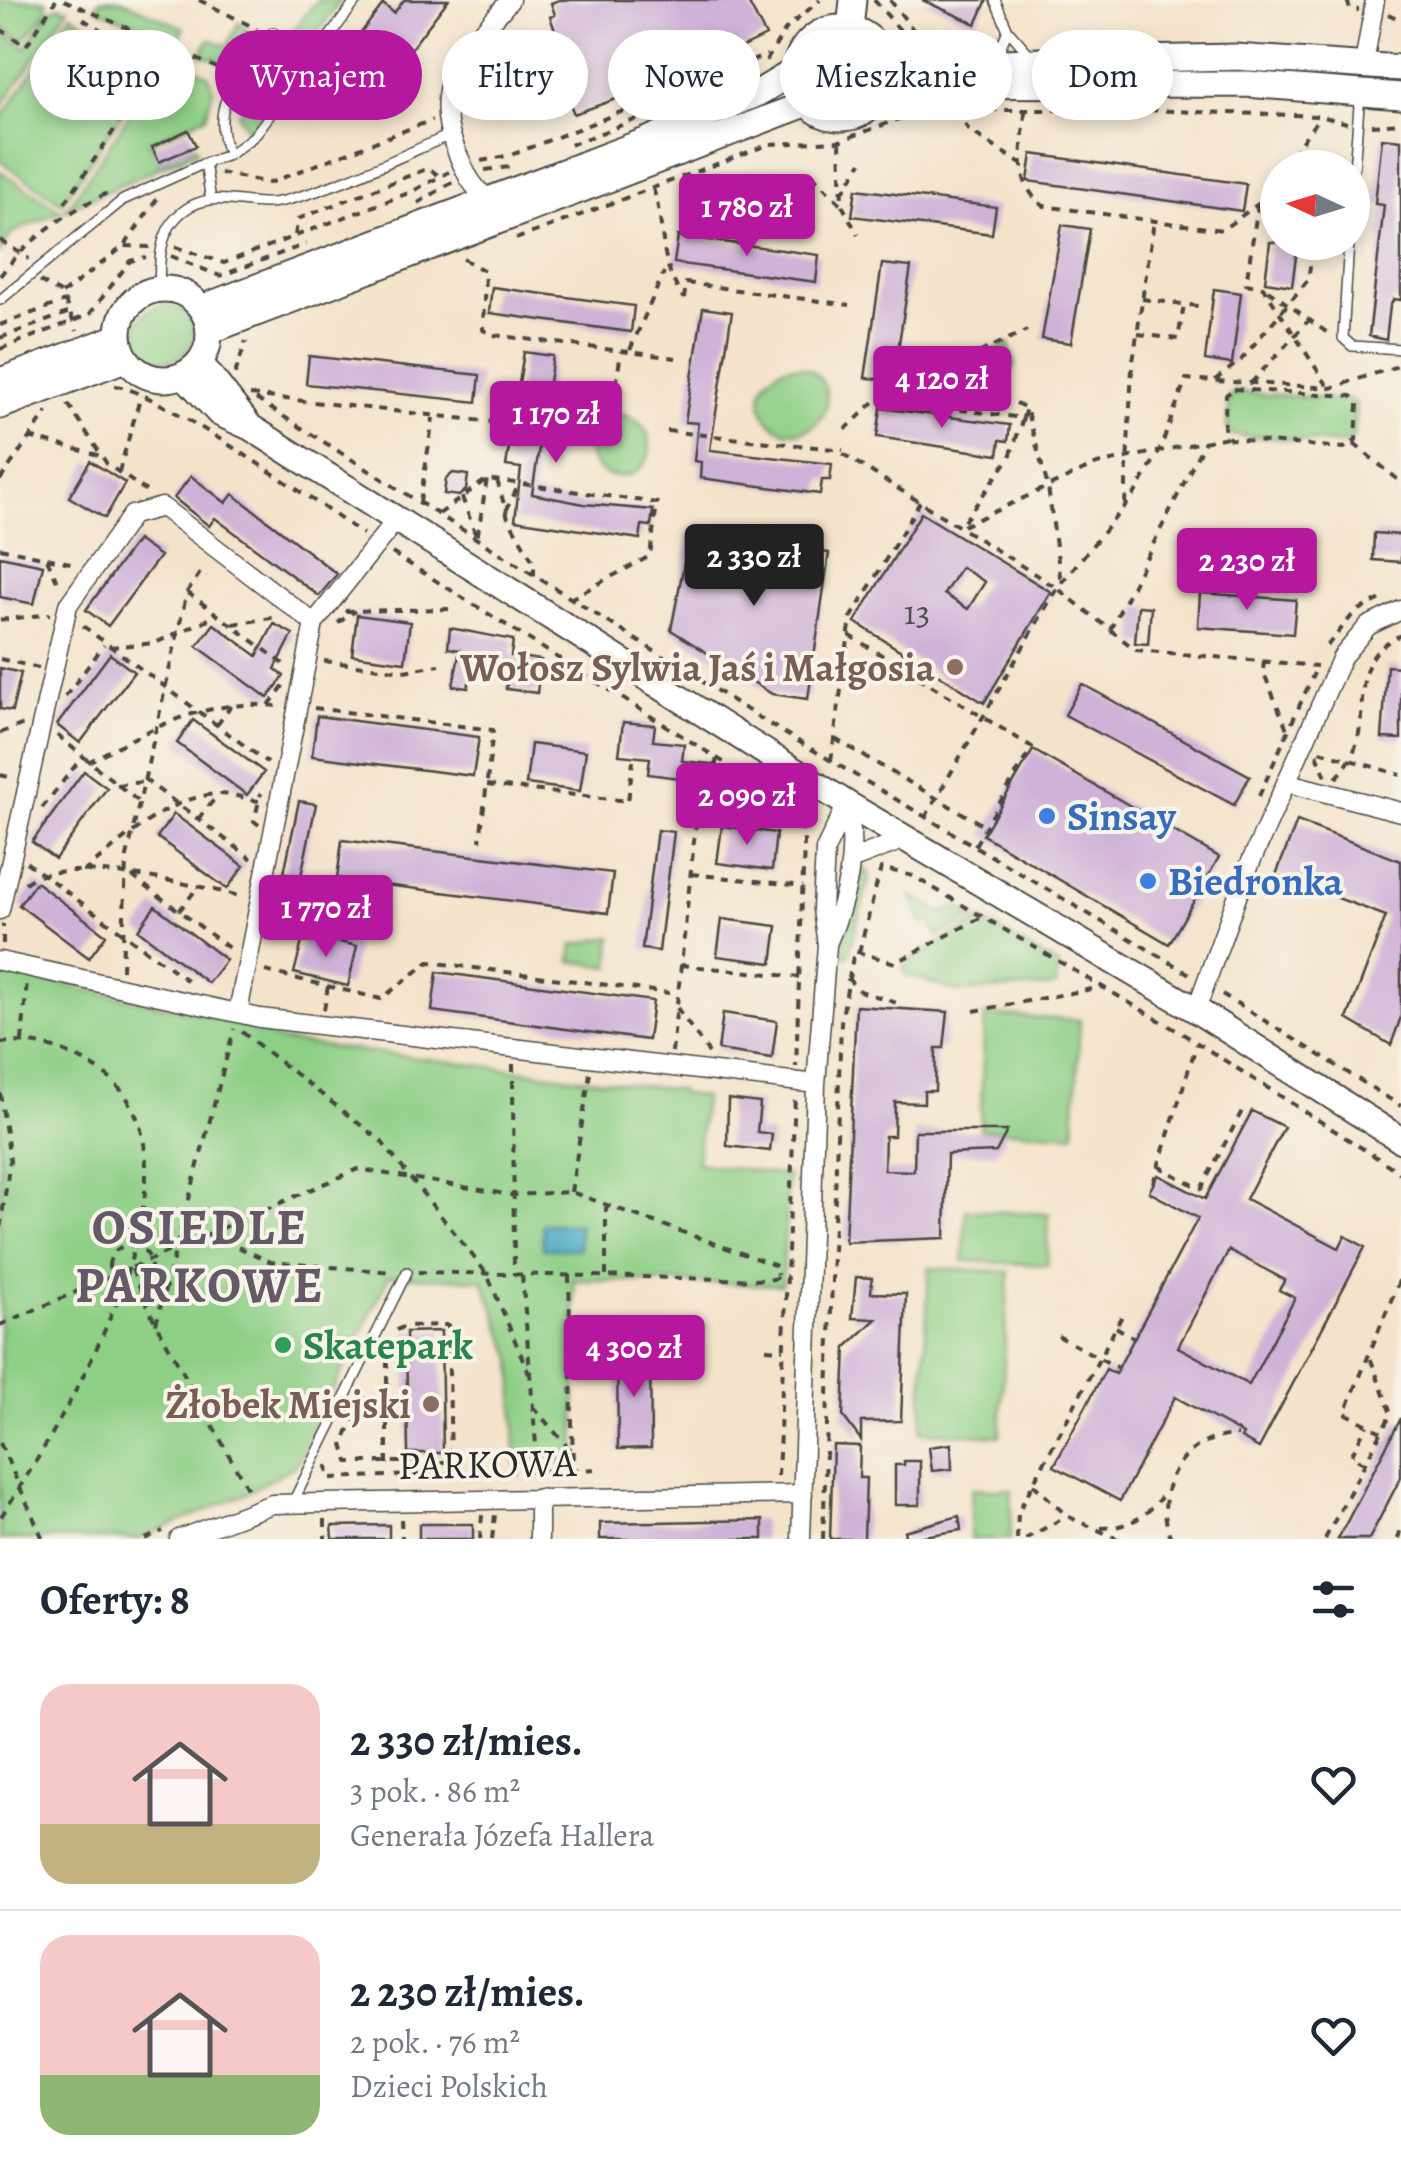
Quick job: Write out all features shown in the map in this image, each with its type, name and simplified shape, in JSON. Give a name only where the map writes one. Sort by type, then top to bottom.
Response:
[{"type":"main road","points":[[837,30],[850,29],[853,0]]},
{"type":"main road","points":[[1173,58],[1235,57],[1401,68]]},
{"type":"main road","points":[[780,80],[758,93],[471,188],[205,320],[192,369],[219,413],[250,427],[847,804],[1196,1010],[1401,1140]]},
{"type":"main road","points":[[1012,85],[1246,84],[1401,96]]},
{"type":"main road","points":[[205,320],[780,112]]},
{"type":"main road","points":[[122,348],[125,310],[146,292],[176,290],[205,320]]},
{"type":"main road","points":[[0,381],[84,350],[122,348],[152,378],[192,369]]},
{"type":"main road","points":[[0,406],[122,348]]},
{"type":"street","points":[[485,30],[510,0]]},
{"type":"street","points":[[1364,64],[1376,0]]},
{"type":"street","points":[[447,120],[471,188]]},
{"type":"street","points":[[3,912],[69,611],[132,516],[154,506],[171,512],[314,622]]},
{"type":"street","points":[[236,1019],[304,710],[298,676],[314,622],[396,520]]},
{"type":"street","points":[[1196,1010],[1245,875],[1350,642],[1379,619],[1401,610]]},
{"type":"street","points":[[1288,783],[1401,812]]},
{"type":"street","points":[[827,944],[840,914],[853,859],[847,804]]},
{"type":"street","points":[[801,1539],[816,1084],[827,944],[822,909],[825,850],[847,804]]},
{"type":"street","points":[[853,859],[906,839]]},
{"type":"street","points":[[4,956],[28,967],[236,1019],[816,1084]]},
{"type":"street","name":"PARKOWA","points":[[180,1531],[255,1497],[294,1502],[803,1494]]},
{"type":"street","points":[[539,1498],[539,1539]]},
{"type":"lane","points":[[0,300],[123,200],[228,155],[254,136],[357,0]]},
{"type":"lane","points":[[995,0],[1008,30]]},
{"type":"lane","points":[[1012,35],[1032,58]]},
{"type":"lane","points":[[1355,150],[1364,64]]},
{"type":"lane","points":[[219,120],[228,155]]},
{"type":"lane","points":[[160,289],[160,252],[180,216],[211,200],[282,202],[450,134]]},
{"type":"lane","points":[[205,163],[211,200]]},
{"type":"lane","points":[[1348,260],[1343,338],[1352,346],[1401,349]]},
{"type":"lane","points":[[294,1502],[407,1272]]},
{"type":"path","points":[[0,29],[26,46],[56,0]]},
{"type":"path","points":[[64,0],[132,30]]},
{"type":"path","points":[[199,0],[261,30]]},
{"type":"path","points":[[762,68],[786,29],[820,0]]},
{"type":"path","points":[[874,0],[910,42],[924,43],[890,0]]},
{"type":"path","points":[[83,19],[99,30]]},
{"type":"path","points":[[471,188],[511,154],[769,54]]},
{"type":"path","points":[[208,174],[269,184],[432,121],[436,108],[442,108]]},
{"type":"path","points":[[1012,110],[1320,116],[1356,124],[1401,122]]},
{"type":"path","points":[[1025,110],[1021,164],[1027,190],[1044,206],[1222,230],[1259,202]]},
{"type":"path","points":[[1296,150],[1320,116]]},
{"type":"path","points":[[65,203],[121,120]]},
{"type":"path","points":[[568,146],[634,120]]},
{"type":"path","points":[[509,241],[780,141],[840,141],[864,135],[894,120]]},
{"type":"path","points":[[962,120],[969,130],[1021,164]]},
{"type":"path","points":[[840,141],[842,205]]},
{"type":"path","points":[[842,193],[862,162]]},
{"type":"path","points":[[416,204],[471,188],[514,166]]},
{"type":"path","points":[[296,235],[298,219],[429,168],[439,177],[471,188]]},
{"type":"path","points":[[812,175],[842,205],[858,235]]},
{"type":"path","points":[[0,349],[96,310],[130,262],[184,247],[218,264],[439,177]]},
{"type":"path","points":[[653,188],[662,216],[666,268],[684,299],[686,283],[849,305]]},
{"type":"path","points":[[62,294],[124,246],[152,205],[168,192]]},
{"type":"path","points":[[1259,202],[1246,284],[1264,287],[1332,337],[1343,338]]},
{"type":"path","points":[[1124,504],[1137,334],[1154,221]]},
{"type":"path","points":[[0,240],[42,267]]},
{"type":"path","points":[[124,246],[181,257],[220,276],[313,242]]},
{"type":"path","points":[[473,255],[462,258],[485,271],[483,330],[504,338],[676,358]]},
{"type":"path","points":[[1215,380],[1242,360],[1308,280],[1311,260]]},
{"type":"path","points":[[10,263],[62,294],[84,350]]},
{"type":"path","points":[[629,352],[666,268]]},
{"type":"path","points":[[1264,287],[1329,388]]},
{"type":"path","points":[[1142,299],[1198,306]]},
{"type":"path","points":[[0,324],[65,301]]},
{"type":"path","points":[[1137,334],[1178,339],[1184,304]]},
{"type":"path","points":[[0,338],[70,312]]},
{"type":"path","points":[[1251,383],[1310,320]]},
{"type":"path","points":[[893,394],[1027,330]]},
{"type":"path","points":[[235,380],[250,336]]},
{"type":"path","points":[[612,416],[621,351]]},
{"type":"path","points":[[924,818],[1059,586],[1124,504],[1159,452],[1186,379],[1329,388],[1398,366]]},
{"type":"path","points":[[113,386],[141,395],[758,780],[801,811],[803,886],[778,1494]]},
{"type":"path","points":[[1227,437],[1226,395],[1234,388],[1351,396],[1358,404],[1354,444]]},
{"type":"path","points":[[241,389],[830,761],[1204,983],[1401,1106]]},
{"type":"path","points":[[119,472],[141,395]]},
{"type":"path","points":[[250,395],[493,422]]},
{"type":"path","points":[[31,418],[83,398]]},
{"type":"path","points":[[845,430],[876,399],[1023,418]]},
{"type":"path","points":[[1016,403],[1026,408],[1048,486],[1059,586]]},
{"type":"path","points":[[68,404],[102,456],[146,490]]},
{"type":"path","points":[[960,527],[1010,456],[1026,408]]},
{"type":"path","points":[[0,480],[47,412]]},
{"type":"path","points":[[420,502],[433,415]]},
{"type":"path","points":[[667,431],[843,452],[1059,586],[1136,650],[1318,666]]},
{"type":"path","points":[[960,527],[1097,464],[1227,437],[1344,448],[1354,444]]},
{"type":"path","points":[[29,438],[102,456]]},
{"type":"path","points":[[1110,630],[1204,443]]},
{"type":"path","points":[[1354,444],[1401,482]]},
{"type":"path","points":[[440,514],[487,479],[657,503],[650,556],[570,600]]},
{"type":"path","points":[[477,539],[487,479]]},
{"type":"path","points":[[498,480],[506,512],[534,563],[534,576]]},
{"type":"path","points":[[506,512],[520,484]]},
{"type":"path","points":[[462,497],[477,539]]},
{"type":"path","points":[[830,761],[851,618],[920,502]]},
{"type":"path","points":[[0,548],[94,568]]},
{"type":"path","points":[[47,558],[69,611],[108,645],[272,766]]},
{"type":"path","points":[[122,977],[131,835],[186,592],[204,567]]},
{"type":"path","points":[[186,592],[298,676],[269,705]]},
{"type":"path","points":[[340,611],[450,609]]},
{"type":"path","points":[[0,620],[69,611]]},
{"type":"path","points":[[66,698],[108,645],[156,643],[218,615]]},
{"type":"path","points":[[230,624],[288,616]]},
{"type":"path","points":[[849,635],[1032,747],[974,847]]},
{"type":"path","points":[[1332,782],[1354,761],[1368,665],[1380,648],[1401,635]]},
{"type":"path","points":[[0,659],[54,670]]},
{"type":"path","points":[[74,660],[89,665]]},
{"type":"path","points":[[314,660],[403,670],[440,665]]},
{"type":"path","points":[[1264,661],[1263,671],[1287,729]]},
{"type":"path","points":[[217,725],[232,705]]},
{"type":"path","points":[[88,762],[156,726],[197,711],[232,705],[304,710],[321,707],[493,730],[480,841]]},
{"type":"path","points":[[47,726],[139,802]]},
{"type":"path","points":[[834,738],[986,827]]},
{"type":"path","points":[[1282,740],[1303,747]]},
{"type":"path","points":[[1350,786],[1327,780],[1316,751],[1401,775]]},
{"type":"path","points":[[712,799],[718,755]]},
{"type":"path","points":[[40,810],[82,757]]},
{"type":"path","points":[[486,785],[628,801],[632,760]]},
{"type":"path","points":[[663,1058],[676,1060],[672,1051],[697,812],[712,799],[758,780]]},
{"type":"path","points":[[117,784],[144,781],[260,864]]},
{"type":"path","points":[[198,819],[218,794]]},
{"type":"path","points":[[81,874],[131,835],[179,805],[218,794],[260,801]]},
{"type":"path","points":[[18,857],[203,993],[187,990]]},
{"type":"path","points":[[859,952],[881,868],[912,876],[1197,1042],[1401,1172]]},
{"type":"path","points":[[23,885],[41,872],[157,875],[252,900]]},
{"type":"path","points":[[691,874],[803,886]]},
{"type":"path","points":[[129,876],[241,957]]},
{"type":"path","points":[[179,910],[198,885]]},
{"type":"path","points":[[3,912],[4,956]]},
{"type":"path","points":[[823,1539],[841,1022],[847,978],[854,951],[895,963],[982,917]]},
{"type":"path","points":[[234,952],[237,936]]},
{"type":"path","points":[[255,968],[381,999],[429,962],[670,993]]},
{"type":"path","points":[[681,965],[799,977]]},
{"type":"path","points":[[22,1041],[28,967]]},
{"type":"path","points":[[847,978],[860,992],[900,1004]]},
{"type":"path","points":[[323,1020],[328,986]]},
{"type":"path","points":[[974,1011],[1103,987]]},
{"type":"path","points":[[676,1008],[718,1065]]},
{"type":"path","points":[[156,1324],[236,1019],[375,1135],[487,1274],[529,1374]]},
{"type":"path","points":[[0,1043],[22,1041],[63,1050],[108,1076],[135,1110],[147,1168],[130,1267],[102,1338],[0,1518]]},
{"type":"path","points":[[1152,1183],[1197,1042]]},
{"type":"path","points":[[514,1048],[514,1274]]},
{"type":"path","points":[[571,1192],[592,1057]]},
{"type":"path","points":[[0,1093],[10,1160],[0,1230]]},
{"type":"path","points":[[1158,1166],[1201,1189],[1242,1111]]},
{"type":"path","points":[[0,1324],[178,1246],[358,1169],[512,1195],[571,1192],[777,1266],[777,1275],[768,1280],[394,1272],[271,1262],[207,1234]]},
{"type":"path","points":[[606,1204],[606,1276]]},
{"type":"path","points":[[134,1246],[149,1259]]},
{"type":"path","points":[[112,1276],[113,1254],[134,1246]]},
{"type":"path","points":[[112,1276],[123,1286],[139,1285],[148,1276],[149,1259]]},
{"type":"path","points":[[130,1267],[156,1324],[255,1497]]},
{"type":"path","points":[[386,1290],[394,1272]]},
{"type":"path","points":[[522,1274],[538,1470]]},
{"type":"path","points":[[569,1275],[573,1470]]},
{"type":"path","points":[[1382,1432],[1345,1413],[1401,1276]]},
{"type":"path","points":[[1017,1539],[1018,1512],[1123,1314]]},
{"type":"path","points":[[362,1399],[344,1444],[344,1457],[353,1464],[387,1464],[451,1462],[448,1326],[405,1326],[387,1336],[387,1464]]},
{"type":"path","points":[[1116,1328],[1134,1338]]},
{"type":"path","points":[[1058,1336],[1118,1368]]},
{"type":"path","points":[[766,1349],[784,1350]]},
{"type":"path","points":[[1325,1539],[1389,1418],[1368,1352]]},
{"type":"path","points":[[352,1400],[388,1399]]},
{"type":"path","points":[[532,1406],[573,1453]]},
{"type":"path","points":[[1389,1418],[1401,1420]]},
{"type":"path","points":[[1365,1463],[1351,1456],[1367,1424]]},
{"type":"path","points":[[1096,1528],[1128,1524],[1150,1511],[1174,1470],[1195,1449],[1223,1435],[1238,1435]]},
{"type":"path","points":[[0,1443],[22,1484],[43,1539]]},
{"type":"path","points":[[326,1452],[328,1478],[600,1469]]},
{"type":"path","points":[[1033,1484],[1067,1516],[1118,1539]]},
{"type":"path","points":[[1164,1493],[1171,1539]]},
{"type":"path","points":[[480,1539],[482,1510]]},
{"type":"path","points":[[494,1538],[495,1510]]},
{"type":"path","points":[[324,1514],[325,1539]]},
{"type":"path","points":[[1025,1539],[1067,1516]]},
{"type":"path","points":[[401,1519],[402,1539]]},
{"type":"path","points":[[1398,1539],[1401,1528]]},
{"type":"path","points":[[145,1539],[180,1531]]},
{"type":"green space","points":[[0,0],[46,0],[47,11],[23,41],[0,26]]},
{"type":"green space","points":[[100,0],[121,0],[184,28],[147,30],[96,8]]},
{"type":"green space","points":[[317,0],[342,0],[319,30],[294,30]]},
{"type":"green space","points":[[59,6],[68,9],[54,30],[38,30],[51,10]]},
{"type":"green space","points":[[71,14],[95,30],[60,30]]},
{"type":"green space","points":[[0,31],[26,48],[30,42],[30,65],[0,109]]},
{"type":"green space","points":[[209,39],[215,41],[215,59],[201,55]]},
{"type":"green space","points":[[195,68],[208,75],[213,90],[206,116],[150,143],[159,162],[196,146],[197,151],[12,233],[0,252],[0,171],[61,211],[68,207],[126,120],[195,120]]},
{"type":"green space","points":[[30,76],[30,120],[117,120],[62,203],[0,161],[0,121]]},
{"type":"green space","points":[[242,120],[260,120],[250,134]]},
{"type":"green space","points":[[165,305],[185,313],[193,333],[185,353],[165,361],[145,353],[137,333],[145,313]]},
{"type":"green space","points":[[1009,343],[1014,366],[998,391],[973,393],[962,388],[948,371]]},
{"type":"green space","points":[[794,366],[817,376],[827,399],[817,422],[794,432],[771,422],[761,399],[771,376]]},
{"type":"green space","points":[[1234,392],[1352,400],[1356,405],[1353,438],[1344,444],[1232,435],[1227,428],[1229,397]]},
{"type":"green space","points":[[619,415],[641,424],[650,446],[641,468],[619,477],[597,468],[588,446],[597,424]]},
{"type":"green space","points":[[864,867],[870,875],[848,956],[840,954]]},
{"type":"green space","points":[[911,895],[942,913],[957,907],[975,917],[938,936],[930,921],[923,925]]},
{"type":"green space","points":[[981,920],[1059,966],[1056,986],[959,992],[904,974],[904,963]]},
{"type":"green space","points":[[612,937],[610,967],[571,961],[573,945]]},
{"type":"green space","points":[[0,971],[232,1020],[281,1041],[679,1090],[704,1097],[697,1163],[788,1176],[782,1285],[574,1280],[576,1461],[516,1465],[513,1359],[483,1280],[389,1276],[296,1465],[243,1495],[139,1539],[0,1539]]},
{"type":"green space","points":[[985,1015],[1080,1020],[1074,1134],[980,1129]]},
{"type":"green space","points":[[966,1210],[1049,1214],[1047,1265],[963,1261]]},
{"type":"green space","points":[[929,1268],[1009,1272],[1000,1436],[921,1432]]},
{"type":"green space","points":[[972,1488],[1012,1490],[1010,1539],[970,1539]]},
{"type":"water","points":[[542,1224],[579,1224],[579,1249],[543,1249]]},
{"type":"building","points":[[404,0],[448,0],[422,34],[422,30],[363,30],[383,4],[394,13]]},
{"type":"building","points":[[747,0],[766,36],[760,39],[760,30],[608,30],[608,102],[588,109],[588,30],[555,30],[551,3]]},
{"type":"building","points":[[922,0],[987,0],[976,24]]},
{"type":"building","points":[[188,130],[196,146],[159,162],[152,147]]},
{"type":"building","points":[[1382,138],[1401,140],[1401,300],[1394,299],[1390,306],[1386,340],[1369,336],[1384,205],[1375,204]]},
{"type":"building","points":[[1032,154],[1246,184],[1242,211],[1028,181]]},
{"type":"building","points":[[856,189],[996,207],[992,234],[852,216]]},
{"type":"building","points":[[1062,225],[1090,229],[1071,343],[1042,339]]},
{"type":"building","points":[[678,236],[819,255],[816,282],[674,263]]},
{"type":"building","points":[[1268,260],[1296,260],[1292,286],[1265,282]]},
{"type":"building","points":[[882,264],[911,267],[893,381],[865,378]]},
{"type":"building","points":[[492,287],[634,306],[631,332],[489,313]]},
{"type":"building","points":[[1214,289],[1241,293],[1232,364],[1205,360]]},
{"type":"building","points":[[703,308],[732,312],[710,450],[832,464],[830,480],[822,480],[820,494],[700,478],[701,462],[694,461],[698,423],[685,422]]},
{"type":"building","points":[[524,352],[553,356],[532,494],[584,504],[653,510],[651,526],[642,525],[640,539],[515,520],[521,468],[506,466]]},
{"type":"building","points":[[309,356],[480,375],[477,402],[306,384]]},
{"type":"building","points":[[881,408],[1010,425],[1008,441],[1000,440],[998,455],[877,437]]},
{"type":"building","points":[[90,461],[125,483],[105,518],[69,497]]},
{"type":"building","points":[[453,473],[468,475],[466,490],[459,496],[444,494],[446,479]]},
{"type":"building","points":[[191,476],[226,503],[233,494],[337,574],[319,596],[215,518],[209,526],[174,498]]},
{"type":"building","points":[[921,513],[1051,592],[984,703],[855,622]],"holes":[[[961,567],[985,582],[968,609],[944,594]]]},
{"type":"building","points":[[690,533],[829,553],[808,699],[772,694],[671,630]]},
{"type":"building","points":[[1374,533],[1401,535],[1401,562],[1373,560]]},
{"type":"building","points":[[137,540],[160,556],[108,626],[86,610]]},
{"type":"building","points":[[0,556],[43,565],[34,604],[0,597]]},
{"type":"building","points":[[1200,593],[1296,600],[1293,634],[1198,627]]},
{"type":"building","points":[[1138,606],[1151,607],[1148,644],[1135,643]]},
{"type":"building","points":[[357,615],[410,622],[405,662],[352,655]]},
{"type":"building","points":[[214,624],[257,656],[274,624],[293,634],[275,669],[284,676],[268,698],[197,646]]},
{"type":"building","points":[[450,628],[513,640],[511,656],[541,660],[537,693],[506,689],[508,673],[472,668],[468,688],[453,686],[460,650],[448,648]]},
{"type":"building","points":[[110,654],[134,672],[80,743],[57,725]]},
{"type":"building","points":[[1387,666],[1401,667],[1401,739],[1382,738]]},
{"type":"building","points":[[0,668],[21,673],[12,711],[0,709]]},
{"type":"building","points":[[1082,684],[1250,776],[1234,805],[1065,715]]},
{"type":"building","points":[[317,716],[479,737],[473,776],[312,756]]},
{"type":"building","points":[[193,720],[264,772],[247,795],[177,743]]},
{"type":"building","points":[[623,722],[655,725],[653,741],[684,744],[682,761],[713,764],[709,797],[678,793],[679,778],[648,774],[650,758],[619,755]]},
{"type":"building","points":[[531,744],[586,751],[580,791],[526,784]]},
{"type":"building","points":[[1033,750],[1219,857],[1169,944],[983,835]]},
{"type":"building","points":[[84,771],[107,788],[55,859],[32,842]]},
{"type":"building","points":[[299,801],[316,804],[301,876],[284,873]]},
{"type":"building","points":[[174,814],[244,866],[227,889],[157,837]]},
{"type":"building","points":[[1297,821],[1401,861],[1401,1017],[1391,1045],[1347,1019],[1386,916],[1276,875]]},
{"type":"building","points":[[722,826],[776,833],[772,870],[717,863]]},
{"type":"building","points":[[657,830],[674,832],[659,951],[642,949]]},
{"type":"building","points":[[342,840],[613,873],[608,913],[337,879]]},
{"type":"building","points":[[36,882],[106,935],[89,958],[19,905]]},
{"type":"building","points":[[155,906],[226,960],[208,983],[138,930]]},
{"type":"building","points":[[722,919],[777,926],[772,963],[717,956]]},
{"type":"building","points":[[304,934],[357,946],[348,986],[294,973]]},
{"type":"building","points":[[437,972],[653,1001],[648,1040],[432,1011]]},
{"type":"building","points":[[856,1006],[948,1012],[944,1048],[936,1048],[935,1091],[924,1091],[924,1103],[895,1102],[894,1136],[885,1136],[884,1170],[914,1171],[915,1131],[1007,1131],[996,1152],[947,1154],[945,1238],[845,1242]]},
{"type":"building","points":[[723,1013],[777,1021],[772,1058],[718,1050]]},
{"type":"building","points":[[728,1099],[760,1103],[757,1132],[772,1134],[770,1151],[727,1146]]},
{"type":"building","points":[[1252,1111],[1284,1127],[1246,1199],[1339,1248],[1345,1236],[1365,1247],[1259,1448],[1241,1438],[1243,1434],[1175,1397],[1120,1501],[1054,1466],[1106,1369],[1115,1374],[1198,1218],[1149,1192],[1158,1175],[1205,1199]],"holes":[[[1229,1250],[1285,1280],[1279,1290],[1295,1298],[1249,1385],[1178,1347]]]},
{"type":"building","points":[[856,1277],[872,1278],[871,1293],[906,1294],[901,1421],[861,1422],[861,1440],[843,1416],[846,1347],[876,1319],[852,1318]]},
{"type":"building","points":[[441,1331],[443,1453],[408,1453],[406,1332]]},
{"type":"building","points":[[617,1352],[650,1352],[651,1448],[618,1449]]},
{"type":"building","points":[[1401,1418],[1401,1477],[1369,1539],[1338,1539]]},
{"type":"building","points":[[951,1444],[952,1469],[932,1471],[929,1447]]},
{"type":"building","points":[[833,1445],[860,1446],[859,1478],[866,1478],[864,1539],[830,1539]]},
{"type":"building","points":[[904,1461],[920,1461],[920,1505],[895,1505],[895,1465],[904,1465]]},
{"type":"building","points":[[959,1516],[961,1530],[906,1539],[904,1531]]},
{"type":"building","points":[[763,1520],[763,1539],[600,1539],[600,1523]]},
{"type":"building","points":[[419,1524],[473,1524],[473,1539],[419,1539]]},
{"type":"building","points":[[389,1525],[389,1539],[333,1539],[332,1526]]},
{"type":"place","name":"Wołosz Sylwia Jaś i Małgosia","points":[[955,667]]},
{"type":"place","name":"Sinsay","points":[[1047,816]]},
{"type":"place","name":"Biedronka","points":[[1148,881]]},
{"type":"place","name":"Skatepark","points":[[283,1345]]},
{"type":"place","name":"Żłobek Miejski","points":[[431,1404]]},
{"type":"district","name":"OSIEDLE PARKOWE","points":[[200,1256]]}]
